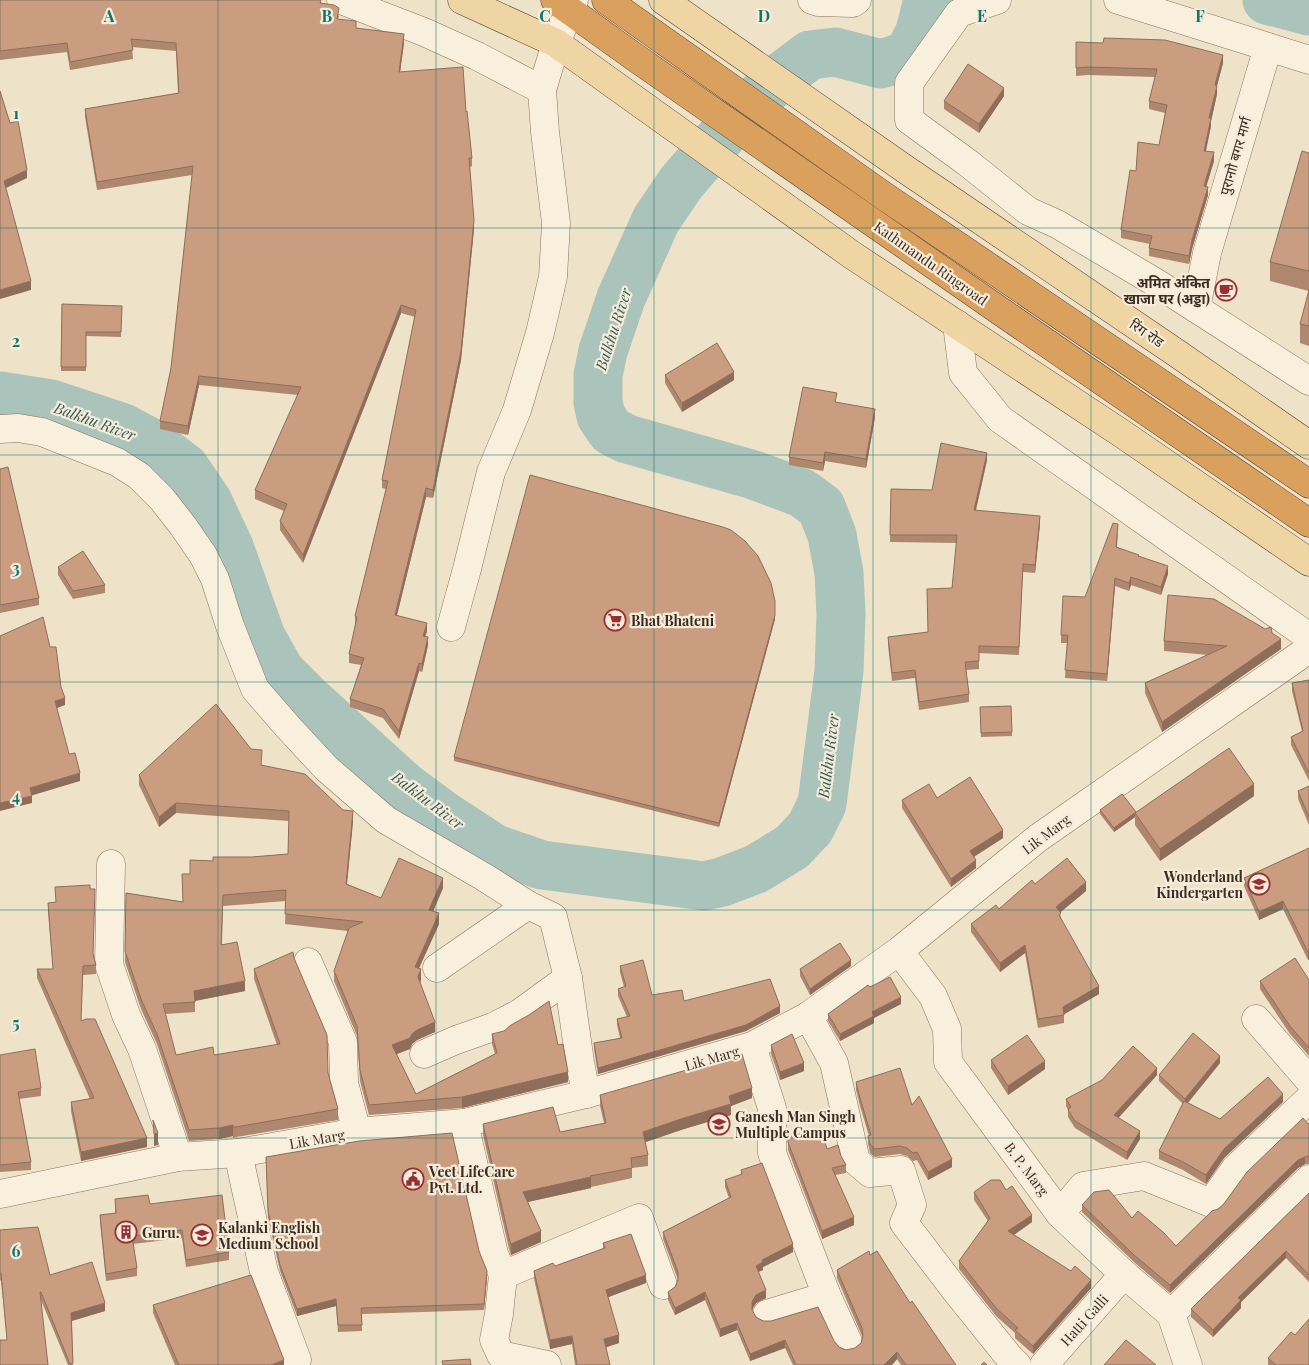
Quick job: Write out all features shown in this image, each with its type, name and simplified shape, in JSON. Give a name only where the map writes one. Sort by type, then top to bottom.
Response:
[{"type":"highway","name":"Kathmandu Ringroad","points":[[606,0],[884,196],[1309,484]]},
{"type":"highway","name":"Kathmandu Ringroad","points":[[566,3],[636,58],[1309,523]]},
{"type":"main road","points":[[462,0],[556,43],[852,255],[1121,433],[1309,562]]},
{"type":"main road","name":"रिंग रोड","points":[[666,2],[960,207],[1167,346],[1309,445]]},
{"type":"street","points":[[341,0],[424,32],[477,56],[542,90]]},
{"type":"street","points":[[812,0],[818,2],[853,3],[857,0]]},
{"type":"street","points":[[997,0],[959,13],[909,83],[910,120],[1028,210],[1057,224],[1158,284],[1309,381]]},
{"type":"street","points":[[1118,0],[1309,60]]},
{"type":"street","points":[[451,627],[491,472],[518,410],[540,333],[553,277],[556,223],[542,90],[566,3]]},
{"type":"street","name":"पुरानाो बगर मार्ग","points":[[1196,308],[1207,253],[1268,47]]},
{"type":"street","points":[[957,324],[963,373],[1000,419],[1309,638]]},
{"type":"street","points":[[0,429],[18,428],[42,432],[117,462],[139,476],[162,499],[203,556],[215,579],[237,645],[255,689],[288,727],[328,769],[386,820],[528,905],[553,916],[568,978],[586,1094]]},
{"type":"street","name":"Lik Marg","points":[[0,1194],[178,1157],[238,1153],[357,1132],[464,1123],[586,1094],[752,1046],[808,1016],[899,951],[1038,838],[1309,649]]},
{"type":"street","points":[[110,864],[109,964],[126,1015],[142,1049],[178,1157]]},
{"type":"street","points":[[437,968],[528,905]]},
{"type":"street","name":"B. P. Marg","points":[[899,951],[933,996],[948,1029],[948,1062],[1060,1214],[1124,1274],[1171,1314]]},
{"type":"street","points":[[308,962],[343,1042],[344,1083],[357,1132]]},
{"type":"street","points":[[424,1054],[493,1027],[520,1013],[568,978]]},
{"type":"street","points":[[808,1016],[834,1063],[856,1161],[870,1173],[901,1170],[912,1205],[904,1222],[956,1291],[1017,1365]]},
{"type":"street","points":[[1256,1019],[1309,1080]]},
{"type":"street","points":[[752,1046],[772,1108],[772,1153],[827,1296],[848,1342]]},
{"type":"street","points":[[1060,1214],[1083,1186],[1144,1176],[1211,1203],[1235,1169],[1309,1100]]},
{"type":"street","points":[[464,1123],[494,1254],[503,1275],[494,1340],[501,1355],[547,1365]]},
{"type":"street","points":[[238,1153],[264,1272],[297,1360]]},
{"type":"street","points":[[1188,1365],[1171,1314],[1309,1179]]},
{"type":"street","points":[[503,1275],[639,1218],[663,1285]]},
{"type":"street","name":"Hatti Galli","points":[[1044,1365],[1124,1274]]},
{"type":"street","points":[[767,1314],[827,1296]]},
{"type":"building","points":[[0,0],[321,0],[320,3],[334,5],[339,8],[337,19],[356,21],[356,28],[404,34],[399,72],[463,67],[472,158],[469,158],[474,220],[461,351],[433,490],[426,488],[395,615],[427,623],[423,636],[428,637],[422,664],[419,663],[399,731],[383,709],[350,699],[364,658],[349,654],[357,617],[355,616],[388,481],[382,480],[416,310],[401,305],[303,555],[280,521],[287,504],[255,490],[301,387],[199,376],[188,426],[160,421],[171,368],[193,166],[97,182],[85,109],[179,93],[176,43],[131,39],[133,50],[70,62],[67,43],[0,51]]},
{"type":"building","points":[[1104,38],[1165,40],[1223,55],[1215,85],[1217,86],[1209,118],[1211,118],[1204,151],[1214,152],[1204,186],[1208,187],[1189,256],[1149,248],[1152,236],[1121,230],[1130,170],[1136,171],[1138,142],[1159,145],[1167,105],[1149,101],[1157,69],[1076,68],[1076,42],[1103,43]]},
{"type":"building","points":[[968,64],[1004,88],[979,124],[944,101]]},
{"type":"building","points":[[0,91],[10,123],[18,121],[27,170],[4,181],[31,281],[0,290]]},
{"type":"building","points":[[1302,151],[1309,153],[1309,271],[1270,262]]},
{"type":"building","points":[[1309,290],[1309,326],[1300,324]]},
{"type":"building","points":[[62,304],[122,306],[121,332],[86,332],[86,367],[61,367]]},
{"type":"building","points":[[717,343],[734,372],[682,403],[665,375]]},
{"type":"building","points":[[803,387],[837,393],[835,402],[875,409],[866,459],[825,452],[823,463],[789,457]]},
{"type":"building","points":[[941,443],[987,453],[974,510],[1040,516],[1035,565],[1023,564],[1019,647],[979,646],[979,661],[965,662],[969,694],[919,702],[915,670],[892,673],[888,637],[928,632],[927,589],[952,588],[957,535],[890,535],[891,489],[932,490]]},
{"type":"building","points":[[8,467],[39,598],[0,605],[0,469]]},
{"type":"building","points":[[530,475],[723,527],[731,530],[745,541],[758,556],[771,583],[775,601],[775,615],[719,823],[454,757]]},
{"type":"building","points":[[1113,523],[1118,524],[1116,547],[1168,566],[1161,587],[1131,577],[1129,583],[1115,578],[1107,674],[1065,670],[1068,635],[1061,635],[1063,596],[1085,597]]},
{"type":"building","points":[[83,551],[105,585],[73,591],[58,567]]},
{"type":"building","points":[[1168,595],[1214,599],[1265,629],[1271,627],[1272,633],[1281,639],[1162,722],[1145,683],[1227,646],[1164,641]]},
{"type":"building","points":[[43,617],[50,647],[56,647],[61,687],[65,698],[55,701],[69,754],[75,753],[80,773],[30,788],[32,796],[0,803],[0,636]]},
{"type":"building","points":[[1309,680],[1309,773],[1291,737],[1303,731],[1292,683]]},
{"type":"building","points":[[216,704],[251,749],[262,750],[261,765],[305,774],[343,810],[353,811],[346,884],[381,898],[399,858],[443,878],[429,910],[439,913],[415,967],[421,969],[418,977],[435,1022],[417,1030],[410,1038],[392,1045],[416,1094],[497,1053],[492,1034],[504,1031],[549,1001],[558,1045],[563,1044],[568,1072],[462,1097],[369,1105],[360,1070],[357,1026],[334,971],[349,928],[363,922],[285,914],[286,890],[223,895],[221,945],[237,942],[245,981],[194,991],[195,1002],[163,1004],[176,1055],[213,1047],[214,1055],[280,1044],[254,969],[293,952],[327,1035],[328,1073],[338,1109],[236,1127],[233,1127],[233,1125],[189,1130],[157,1034],[141,999],[125,951],[126,893],[183,902],[182,874],[190,874],[190,860],[213,861],[213,857],[252,857],[288,854],[289,811],[176,803],[159,817],[139,775]]},
{"type":"building","points":[[1011,706],[1012,732],[981,733],[980,707]]},
{"type":"building","points":[[1229,748],[1254,784],[1160,849],[1135,813]]},
{"type":"building","points":[[970,777],[1003,830],[970,851],[976,860],[951,879],[902,800],[929,784],[937,798]]},
{"type":"building","points":[[1309,786],[1309,817],[1298,791]]},
{"type":"building","points":[[1122,794],[1136,812],[1114,828],[1100,810]]},
{"type":"building","points":[[1309,848],[1308,952],[1283,901],[1259,912],[1244,878]]},
{"type":"building","points":[[1067,858],[1086,882],[1056,907],[1061,913],[1059,915],[1099,986],[1063,1007],[1064,1015],[1038,1019],[1025,945],[1000,963],[971,924],[996,905],[999,909],[1032,880],[1035,884]]},
{"type":"building","points":[[90,885],[90,889],[95,889],[93,954],[96,965],[83,966],[81,1021],[95,1019],[147,1138],[81,1152],[71,1102],[94,1098],[37,969],[53,969],[48,903],[56,902],[55,887]]},
{"type":"building","points":[[840,943],[851,960],[810,989],[800,969]]},
{"type":"building","points":[[1295,958],[1309,980],[1309,1048],[1290,1026],[1260,981]]},
{"type":"building","points":[[643,960],[652,995],[682,990],[684,1001],[770,979],[780,1006],[746,1025],[598,1068],[594,1043],[622,1038],[617,1019],[630,1016],[618,989],[626,986],[620,966]]},
{"type":"building","points":[[890,977],[901,997],[872,1012],[874,1016],[840,1034],[828,1014],[868,985],[870,987]]},
{"type":"building","points":[[1193,1033],[1220,1056],[1185,1099],[1159,1075]]},
{"type":"building","points":[[792,1034],[804,1063],[780,1072],[771,1045]]},
{"type":"building","points":[[1027,1035],[1045,1061],[1008,1086],[991,1060]]},
{"type":"building","points":[[1133,1046],[1157,1068],[1114,1115],[1140,1131],[1127,1152],[1075,1121],[1068,1110],[1071,1107],[1066,1099],[1102,1080]]},
{"type":"building","points":[[35,1049],[41,1088],[18,1092],[31,1162],[0,1165],[0,1055]]},
{"type":"building","points":[[742,1054],[752,1088],[729,1096],[731,1104],[643,1132],[648,1155],[631,1158],[632,1168],[523,1192],[541,1231],[511,1244],[483,1124],[553,1107],[560,1132],[606,1123],[600,1095]]},
{"type":"building","points":[[900,1068],[912,1105],[919,1096],[952,1159],[928,1172],[917,1152],[913,1153],[907,1148],[900,1146],[875,1149],[870,1144],[868,1136],[871,1135],[856,1082]]},
{"type":"building","points":[[1268,1077],[1283,1094],[1224,1149],[1206,1175],[1159,1151],[1184,1101],[1220,1119]]},
{"type":"building","points":[[1303,1118],[1309,1123],[1309,1156],[1298,1160],[1170,1285],[1134,1255],[1082,1205],[1094,1192],[1109,1190],[1132,1218],[1138,1211],[1176,1246],[1212,1211],[1223,1205],[1247,1172]]},
{"type":"building","points":[[153,1120],[158,1133],[154,1134]]},
{"type":"building","points":[[821,1128],[827,1149],[838,1145],[846,1165],[832,1168],[854,1217],[822,1231],[788,1142],[788,1137]]},
{"type":"building","points":[[452,1133],[479,1251],[487,1271],[484,1304],[361,1308],[362,1325],[338,1325],[336,1299],[297,1309],[280,1265],[268,1211],[266,1157],[359,1141]]},
{"type":"building","points":[[762,1163],[793,1244],[762,1260],[763,1262],[756,1266],[766,1290],[756,1295],[752,1302],[752,1310],[756,1317],[763,1321],[771,1321],[818,1307],[834,1341],[839,1347],[846,1350],[855,1348],[861,1343],[863,1336],[862,1328],[837,1270],[869,1251],[870,1255],[877,1251],[910,1303],[912,1301],[956,1365],[906,1365],[897,1352],[884,1365],[796,1365],[785,1340],[750,1354],[737,1323],[720,1329],[705,1292],[675,1308],[668,1292],[675,1287],[678,1280],[678,1272],[663,1232],[731,1197],[725,1180],[742,1174],[741,1170]]},
{"type":"building","points":[[991,1180],[1000,1180],[1006,1190],[1012,1186],[1032,1215],[1008,1231],[1071,1271],[1075,1266],[1091,1280],[1033,1346],[1015,1330],[1018,1328],[996,1308],[959,1261],[990,1218],[974,1192]]},
{"type":"building","points":[[1309,1193],[1309,1275],[1286,1251],[1238,1298],[1241,1300],[1213,1330],[1191,1309]]},
{"type":"building","points":[[148,1195],[150,1204],[222,1195],[229,1252],[186,1260],[182,1230],[132,1236],[137,1268],[106,1274],[100,1215],[116,1213],[115,1199]]},
{"type":"building","points":[[38,1227],[50,1275],[92,1262],[105,1303],[71,1313],[73,1363],[70,1364],[40,1292],[48,1365],[0,1365],[0,1340],[7,1340],[0,1273],[0,1230]]},
{"type":"building","points":[[631,1234],[646,1275],[606,1290],[619,1335],[604,1339],[610,1365],[577,1365],[572,1336],[550,1340],[534,1271],[553,1263],[555,1266],[605,1248],[603,1243]]},
{"type":"building","points":[[251,1275],[284,1360],[271,1365],[179,1365],[153,1305]]},
{"type":"building","points":[[1309,1319],[1309,1365],[1276,1365],[1268,1358],[1291,1332],[1295,1335]]},
{"type":"building","points":[[1126,1340],[1156,1365],[1104,1365]]},
{"type":"building","points":[[470,1359],[471,1365],[443,1365],[442,1361]]},
{"type":"waterway","name":"Balkhu River","points":[[0,396],[51,404],[121,427],[155,445],[185,468],[208,502],[229,547],[261,637],[280,671],[310,701],[405,787],[443,815],[495,849],[542,865],[704,886],[722,882],[756,869],[792,847],[810,828],[822,804],[839,671],[841,614],[839,573],[832,535],[821,507],[802,493],[754,475],[627,439],[611,431],[601,416],[598,402],[598,375],[603,351],[621,298],[656,220],[681,183],[725,132],[773,83],[810,55],[835,52],[881,64],[903,57],[911,50],[920,32],[928,0]]},
{"type":"waterway","name":"Balkhu River","points":[[1267,0],[1309,11]]},
{"type":"place","name":"अमित अंकित खाजा घर (अड्डा)","points":[[1226,290]]},
{"type":"place","name":"Bhat Bhateni","points":[[615,620]]},
{"type":"place","name":"Wonderland Kindergarten","points":[[1259,884]]},
{"type":"place","name":"Ganesh Man Singh Multiple Campus","points":[[719,1124]]},
{"type":"place","name":"Veet LifeCare Pvt. Ltd.","points":[[413,1179]]},
{"type":"place","name":"Guru.","points":[[126,1232]]},
{"type":"place","name":"Kalanki English Medium School","points":[[202,1235]]}]
